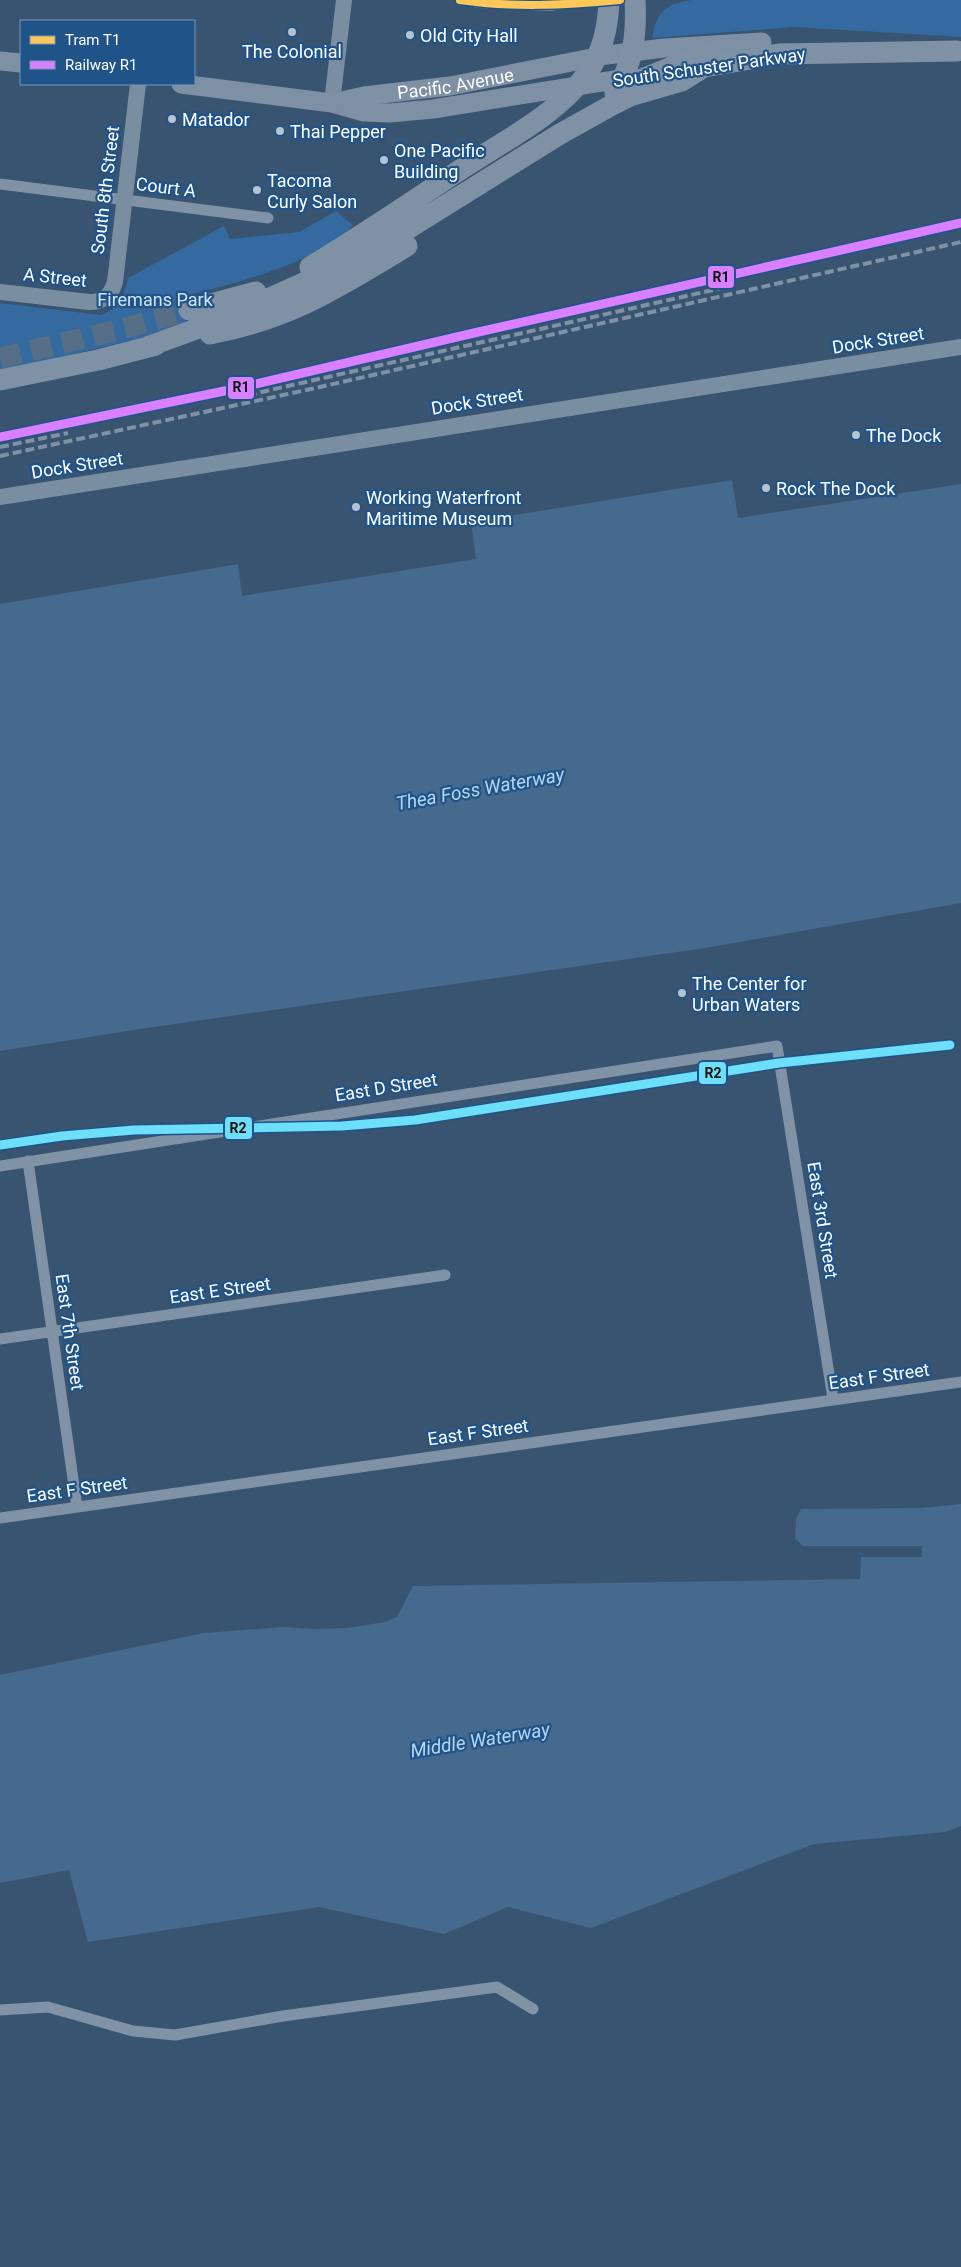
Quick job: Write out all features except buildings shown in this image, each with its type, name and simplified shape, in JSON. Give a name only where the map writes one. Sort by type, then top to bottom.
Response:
[{"type":"highway","points":[[293,277],[521,131],[556,105],[576,86],[599,53],[606,28],[609,0]]},
{"type":"highway","points":[[0,380],[98,360],[262,322],[318,299],[463,212],[565,146],[596,118],[620,84],[632,54],[636,26],[636,0]]},
{"type":"highway","name":"South Schuster Parkway","points":[[762,42],[802,39],[911,41],[959,51]]},
{"type":"highway","points":[[189,310],[258,292],[348,253],[406,222],[599,99],[636,81],[762,42]]},
{"type":"highway","name":"South Schuster Parkway","points":[[701,62],[779,54],[959,51]]},
{"type":"highway","points":[[144,348],[224,319],[332,270],[386,243],[560,134],[630,96],[682,81],[701,62]]},
{"type":"main road","name":"South Schuster Parkway","points":[[578,60],[654,49],[762,42]]},
{"type":"main road","name":"Pacific Avenue","points":[[332,103],[364,96],[450,86],[578,60]]},
{"type":"main road","points":[[0,61],[20,64]]},
{"type":"main road","name":"South Schuster Parkway","points":[[551,90],[701,62]]},
{"type":"main road","name":"Pacific Avenue","points":[[189,85],[332,103],[364,112],[390,113],[551,90]]},
{"type":"street","points":[[332,103],[344,0]]},
{"type":"street","points":[[478,0],[550,3],[568,0]]},
{"type":"street","name":"South 8th Street","points":[[105,298],[115,282],[138,85]]},
{"type":"street","name":"Court A","points":[[0,184],[268,218]]},
{"type":"street","name":"A Street","points":[[0,292],[89,302],[105,298]]},
{"type":"street","name":"Dock Street","points":[[0,497],[961,347]]},
{"type":"street","name":"East D Street","points":[[0,1166],[777,1046]]},
{"type":"street","name":"East 3rd Street","points":[[777,1046],[833,1399]]},
{"type":"street","name":"East 7th Street","points":[[28,1161],[77,1507]]},
{"type":"street","name":"East E Street","points":[[0,1339],[446,1275]]},
{"type":"street","name":"East F Street","points":[[0,1518],[961,1382]]},
{"type":"street","points":[[0,2010],[48,2007],[133,2031],[175,2035],[283,2016],[497,1987],[533,2009]]},
{"type":"green space","points":[[692,0],[961,0],[961,37],[795,27],[652,38],[657,21],[664,10],[675,4]]},
{"type":"green space","name":"Firemans Park","points":[[336,211],[353,225],[336,241],[313,254],[278,269],[188,295],[185,327],[0,372],[0,303],[101,315],[112,309],[120,300],[128,278],[224,226],[230,239],[299,232]]},
{"type":"water","name":"Thea Foss Waterway","points":[[732,480],[738,518],[961,484],[961,903],[705,948],[147,1028],[0,1051],[0,604],[238,564],[242,596],[476,559],[471,522]]},
{"type":"water","name":"Middle Waterway","points":[[961,1504],[961,1826],[945,1832],[814,1844],[591,1928],[508,1907],[444,1934],[319,1907],[88,1942],[69,1870],[0,1883],[0,1675],[204,1633],[284,1627],[312,1629],[347,1628],[385,1622],[397,1617],[413,1586],[860,1579],[861,1557],[922,1557],[922,1546],[803,1546],[795,1539],[796,1519],[801,1509],[921,1508]]},
{"type":"tunnel","points":[[0,358],[126,328],[189,310]]},
{"type":"railway","points":[[0,437],[239,388],[961,223]]},
{"type":"railway","points":[[0,456],[311,389],[961,242]]},
{"type":"railway","points":[[235,398],[735,285]]},
{"type":"railway","points":[[0,447],[68,433]]},
{"type":"railway","points":[[0,1145],[62,1136],[134,1130],[342,1126],[415,1120],[779,1063],[950,1045]]},
{"type":"tram line","name":"T1","points":[[460,0],[480,3],[540,5],[620,0]]},
{"type":"rail line","name":"R1","points":[[0,437],[239,388],[961,223]]},
{"type":"transit line","name":"R2","points":[[0,1145],[62,1136],[134,1130],[342,1126],[415,1120],[779,1063],[950,1045]]},
{"type":"place","name":"The Colonial","points":[[292,32]]},
{"type":"place","name":"Old City Hall","points":[[410,35]]},
{"type":"place","name":"Matador","points":[[172,119]]},
{"type":"place","name":"Thai Pepper","points":[[280,131]]},
{"type":"place","name":"One Pacific Building","points":[[384,160]]},
{"type":"place","name":"Tacoma Curly Salon","points":[[257,190]]},
{"type":"place","name":"The Dock","points":[[856,435]]},
{"type":"place","name":"Rock The Dock","points":[[766,488]]},
{"type":"place","name":"Working Waterfront Maritime Museum","points":[[356,507]]},
{"type":"place","name":"The Center for Urban Waters","points":[[682,993]]}]
